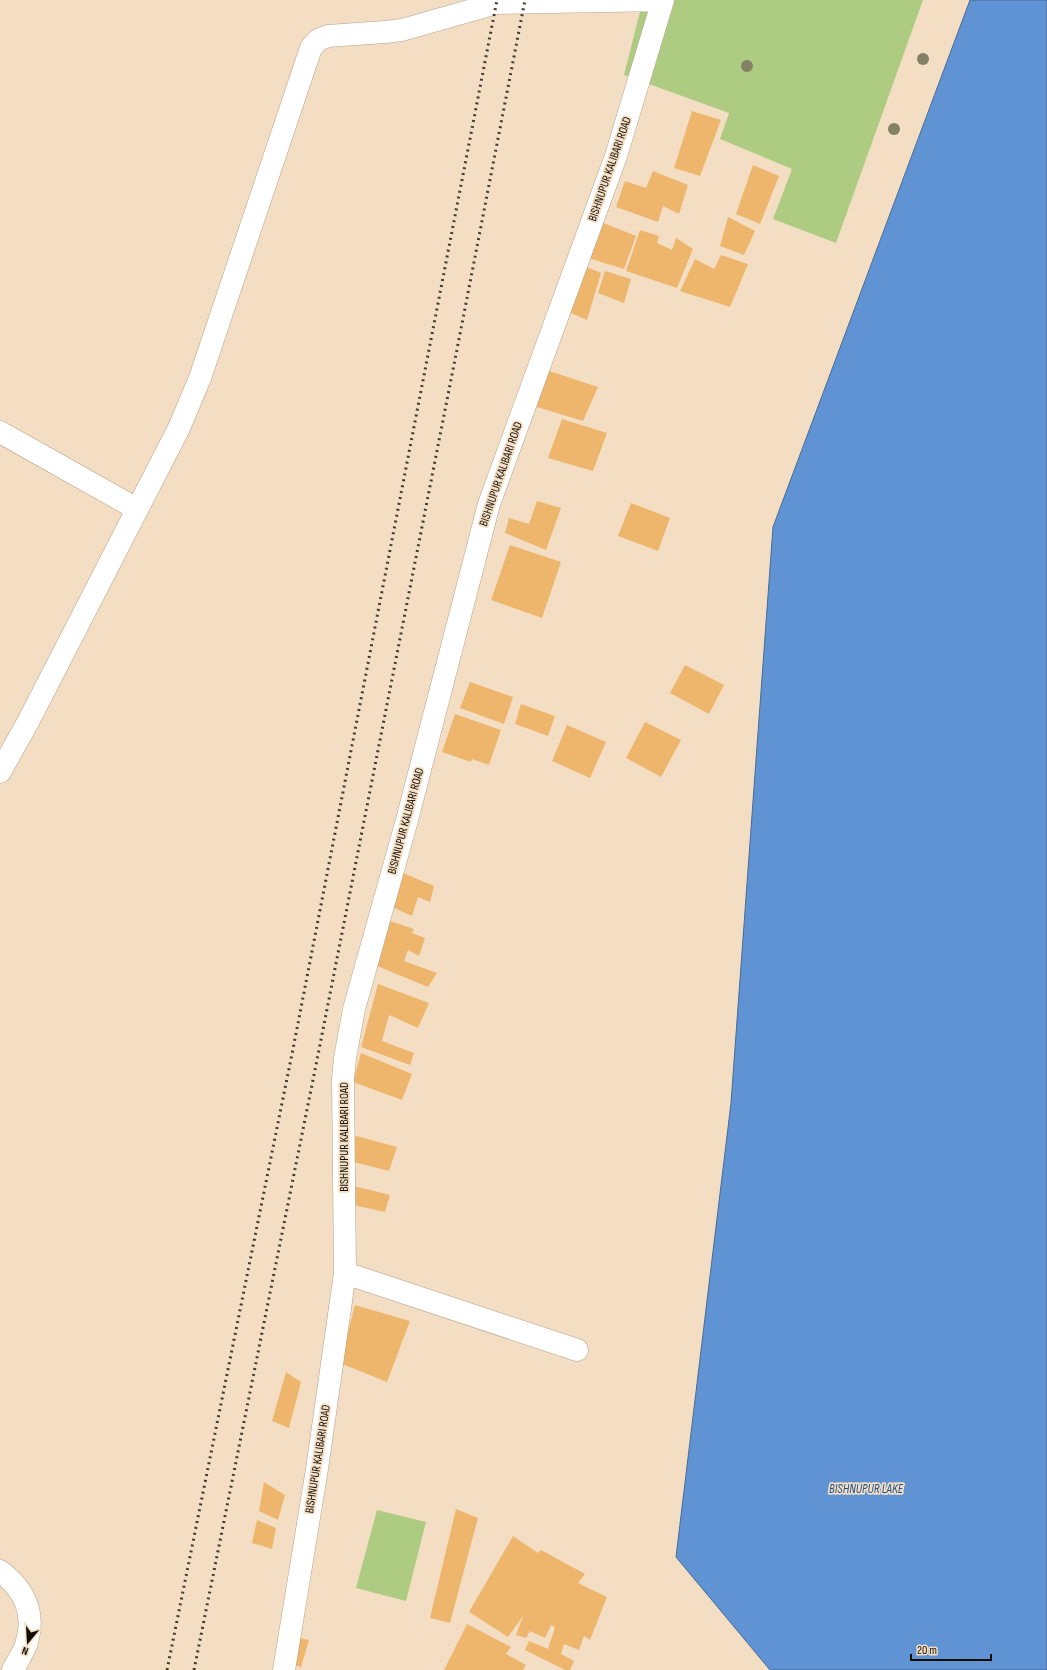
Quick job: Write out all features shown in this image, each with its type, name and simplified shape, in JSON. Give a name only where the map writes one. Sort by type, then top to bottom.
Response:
[{"type":"street","points":[[0,772],[32,715],[179,428],[200,378],[307,56],[311,48],[318,40],[328,36],[402,30],[497,3],[663,0]]},
{"type":"street","name":"BISHNUPUR KALIBARI ROAD","points":[[284,1670],[317,1469],[345,1273],[343,1079],[345,1058],[354,1009],[407,820],[489,504],[616,156],[663,0]]},
{"type":"street","points":[[0,432],[137,509]]},
{"type":"street","points":[[345,1273],[577,1350]]},
{"type":"street","points":[[0,1571],[12,1580],[25,1600],[31,1621],[26,1645],[13,1670]]},
{"type":"green space","points":[[643,0],[923,0],[836,243],[773,219],[792,169],[720,139],[729,113],[624,75]]},
{"type":"green space","points":[[377,1510],[426,1522],[406,1601],[356,1588]]},
{"type":"water","name":"BISHNUPUR LAKE","points":[[970,0],[1047,0],[1047,1670],[770,1670],[676,1557],[731,1103],[773,527]]},
{"type":"building","points":[[692,111],[721,120],[700,176],[674,168]]},
{"type":"building","points":[[753,165],[779,176],[760,224],[736,214]]},
{"type":"building","points":[[653,171],[688,185],[679,214],[663,206],[658,222],[616,207],[625,181],[646,188]]},
{"type":"building","points":[[728,217],[755,231],[744,255],[720,246]]},
{"type":"building","points":[[596,220],[636,236],[624,269],[585,257]]},
{"type":"building","points":[[640,230],[659,236],[657,243],[672,250],[676,238],[693,249],[677,288],[626,271]]},
{"type":"building","points":[[721,255],[748,264],[730,307],[680,291],[695,259],[714,269]]},
{"type":"building","points":[[582,265],[601,273],[587,320],[566,311]]},
{"type":"building","points":[[605,271],[631,279],[624,303],[598,293]]},
{"type":"building","points":[[543,369],[598,387],[583,421],[537,407]]},
{"type":"building","points":[[562,419],[607,433],[593,471],[548,458]]},
{"type":"building","points":[[537,501],[561,508],[546,550],[505,533],[509,518],[529,524]]},
{"type":"building","points":[[631,503],[670,518],[658,551],[618,536]]},
{"type":"building","points":[[510,545],[561,562],[542,618],[491,600]]},
{"type":"building","points":[[685,665],[724,685],[709,714],[670,693]]},
{"type":"building","points":[[470,682],[513,697],[504,724],[460,708]]},
{"type":"building","points":[[521,704],[555,716],[548,736],[515,724]]},
{"type":"building","points":[[455,714],[501,730],[489,765],[472,759],[471,762],[442,752]]},
{"type":"building","points":[[645,722],[681,740],[661,777],[626,758]]},
{"type":"building","points":[[567,725],[606,742],[590,778],[552,761]]},
{"type":"building","points":[[396,870],[434,886],[430,902],[418,897],[412,916],[390,906]]},
{"type":"building","points":[[387,920],[414,929],[412,933],[425,938],[419,956],[408,950],[404,961],[437,973],[428,987],[377,966]]},
{"type":"building","points":[[378,984],[429,1003],[418,1028],[389,1015],[382,1041],[414,1053],[410,1065],[361,1047]]},
{"type":"building","points":[[361,1053],[412,1074],[402,1100],[353,1082]]},
{"type":"building","points":[[353,1135],[397,1147],[389,1171],[346,1160]]},
{"type":"building","points":[[354,1186],[390,1195],[385,1212],[353,1205]]},
{"type":"building","points":[[355,1305],[410,1321],[387,1382],[340,1363]]},
{"type":"building","points":[[286,1372],[301,1382],[289,1428],[272,1421]]},
{"type":"building","points":[[264,1482],[285,1495],[278,1520],[259,1511]]},
{"type":"building","points":[[456,1509],[478,1518],[450,1623],[430,1618]]},
{"type":"building","points":[[257,1520],[276,1528],[272,1549],[252,1543]]},
{"type":"building","points":[[513,1536],[538,1553],[541,1550],[585,1574],[578,1583],[607,1597],[590,1640],[584,1636],[579,1650],[564,1644],[561,1654],[574,1661],[570,1670],[565,1670],[525,1650],[529,1641],[548,1649],[555,1627],[551,1625],[545,1638],[530,1631],[526,1638],[516,1635],[523,1616],[508,1637],[469,1612]]},
{"type":"building","points":[[467,1624],[511,1647],[506,1654],[526,1665],[523,1670],[444,1670]]},
{"type":"building","points":[[295,1637],[309,1640],[301,1667],[289,1663]]},
{"type":"railway","points":[[167,1670],[293,1049],[497,0]]},
{"type":"railway","points":[[194,1670],[316,1065],[525,0]]}]
